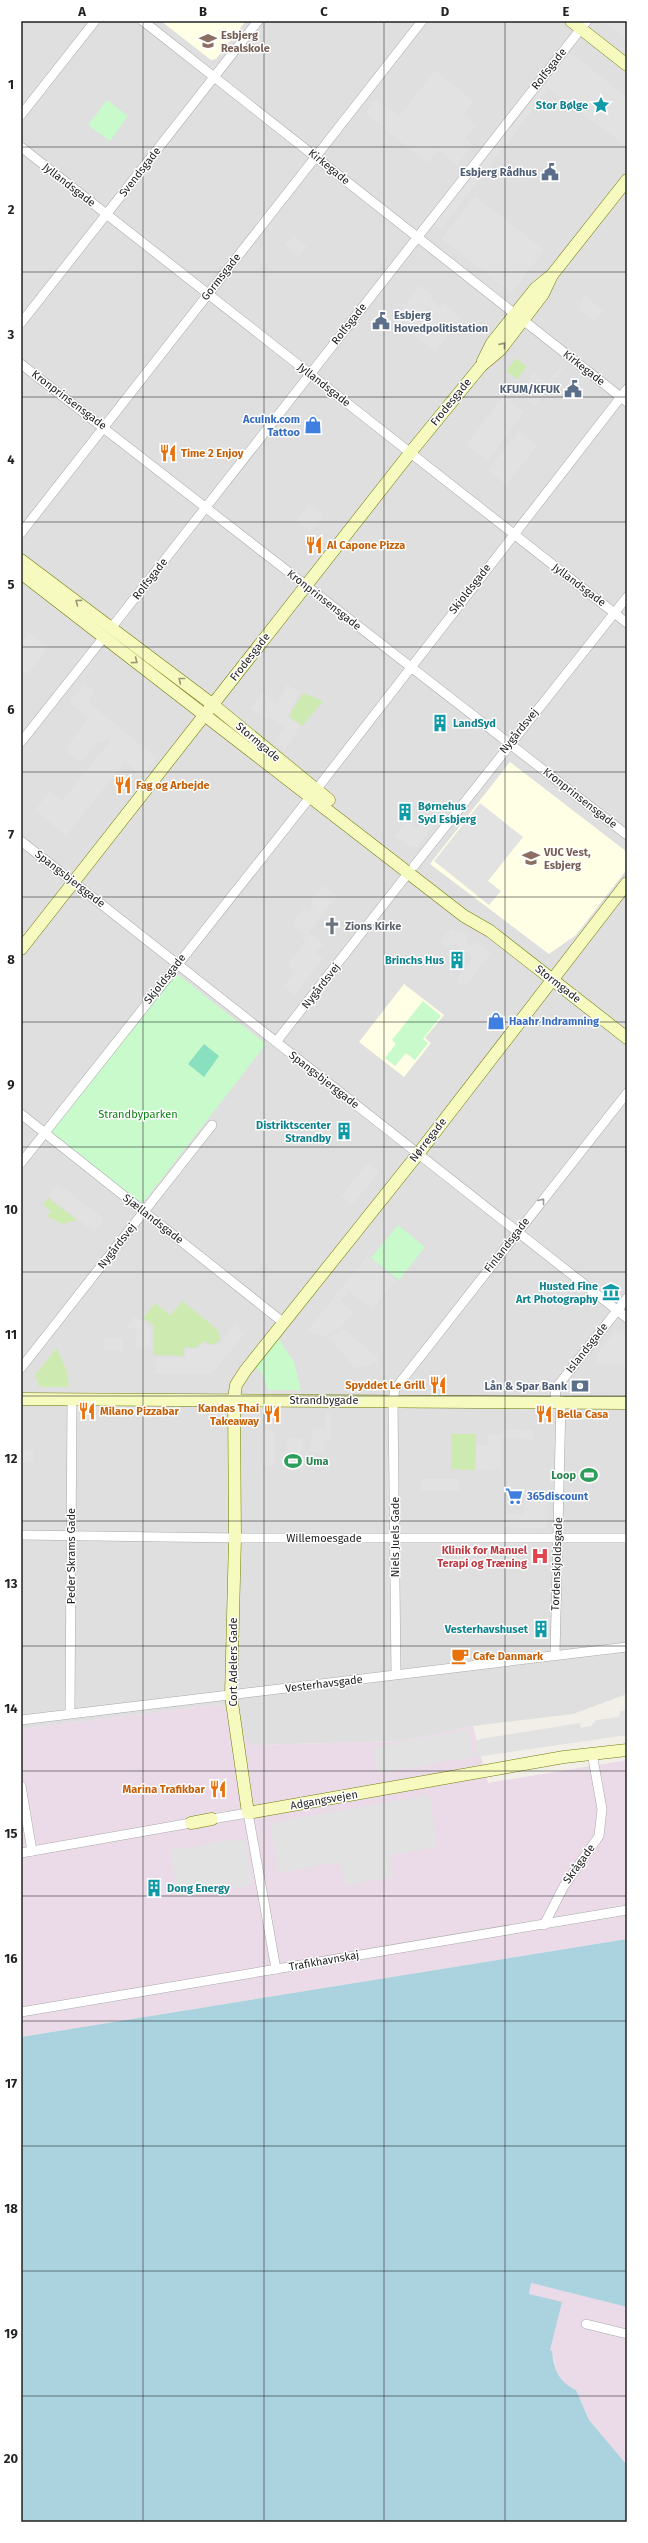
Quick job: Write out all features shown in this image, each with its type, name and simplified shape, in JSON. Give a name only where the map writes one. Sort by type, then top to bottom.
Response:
[{"type":"street","points":[[21,115],[95,21]]},
{"type":"street","name":"Kirkegade","points":[[143,21],[417,238],[519,317],[625,396]]},
{"type":"street","name":"Svendsgade","points":[[21,322],[258,21]]},
{"type":"street","name":"Gormsgade","points":[[21,533],[422,21]]},
{"type":"street","points":[[571,21],[584,25],[627,65]]},
{"type":"street","name":"Rolfsgade","points":[[112,627],[584,25]]},
{"type":"street","name":"Jyllandsgade","points":[[21,147],[207,295],[627,623]]},
{"type":"street","name":"Frodesgade","points":[[21,949],[410,453],[481,366],[500,350],[519,317],[543,294],[552,275],[627,180]]},
{"type":"street","name":"Kronprinsensgade","points":[[21,364],[627,835]]},
{"type":"street","name":"Skjoldsgade","points":[[21,1163],[177,963],[313,793],[513,535],[625,396]]},
{"type":"street","name":"Stormgade","points":[[21,560],[112,627],[208,709],[411,869],[464,916],[490,931],[627,1038]]},
{"type":"street","name":"Stormgade","points":[[21,573],[104,637],[208,709]]},
{"type":"street","name":"Nygårdsvej","points":[[276,1042],[510,743],[627,597]]},
{"type":"street","points":[[21,742],[104,637]]},
{"type":"street","name":"Spangsbjerggade","points":[[21,841],[627,1318]]},
{"type":"street","name":"Nørregade","points":[[234,1399],[236,1386],[245,1371],[418,1154],[627,883]]},
{"type":"street","name":"Finlandsgade","points":[[393,1400],[399,1382],[627,1093]]},
{"type":"street","name":"Sjællandsgade","points":[[21,1114],[284,1323]]},
{"type":"street","name":"Nygårdsvej","points":[[21,1368],[212,1125]]},
{"type":"street","name":"Islandsgade","points":[[558,1401],[556,1388],[627,1298]]},
{"type":"street","name":"Strandbygade","points":[[21,1399],[558,1401],[627,1403]]},
{"type":"street","name":"Peder Skrams Gade","points":[[70,1714],[72,1399]]},
{"type":"street","name":"Cort Adelers Gade","points":[[234,1399],[234,1538],[231,1696],[248,1813],[276,1969]]},
{"type":"street","name":"Niels Juels Gade","points":[[393,1400],[396,1674]]},
{"type":"street","name":"Tordenskjoldsgade","points":[[555,1655],[558,1401]]},
{"type":"street","name":"Willemoesgade","points":[[21,1535],[234,1538],[627,1538]]},
{"type":"street","name":"Vesterhavsgade","points":[[21,1720],[231,1696],[396,1674],[627,1647]]},
{"type":"street","name":"Adgangsvejen","points":[[21,1853],[592,1753],[627,1750]]},
{"type":"street","name":"Skrågade","points":[[544,1925],[564,1886],[599,1836],[602,1809],[592,1753]]},
{"type":"street","points":[[21,1786],[32,1851]]},
{"type":"street","name":"Trafikhavnskaj","points":[[21,2012],[627,1910]]},
{"type":"street","points":[[586,2324],[627,2334]]},
{"type":"shaded area","points":[[21,21],[627,21],[627,1694],[573,1714],[473,1726],[403,1741],[250,1745],[222,1704],[21,1729]]},
{"type":"shaded area","name":"Esbjerg Realskole","points":[[161,21],[246,21],[216,59],[211,60]]},
{"type":"shaded area","points":[[603,21],[627,21],[627,40]]},
{"type":"shaded area","points":[[570,52],[627,97],[626,146],[549,89],[440,230],[434,225]]},
{"type":"shaded area","points":[[435,70],[474,101],[464,114],[477,125],[465,139],[473,145],[457,165],[438,150],[427,163],[365,113],[376,99],[399,116]]},
{"type":"shaded area","points":[[475,196],[544,250],[511,293],[442,239]]},
{"type":"shaded area","points":[[293,236],[307,247],[299,257],[285,245]]},
{"type":"shaded area","points":[[420,285],[432,295],[430,298],[440,307],[443,303],[462,318],[435,352],[393,320]]},
{"type":"shaded area","points":[[584,295],[603,310],[594,321],[578,309]]},
{"type":"shaded area","points":[[560,367],[563,369],[535,406],[528,401],[534,393],[525,385],[534,373],[548,383]]},
{"type":"shaded area","points":[[503,396],[524,412],[487,461],[466,445]]},
{"type":"shaded area","points":[[519,431],[537,445],[506,485],[488,470]]},
{"type":"shaded area","points":[[309,504],[324,515],[311,532],[296,521]]},
{"type":"shaded area","points":[[29,633],[48,648],[27,675],[21,670],[21,643]]},
{"type":"shaded area","points":[[84,683],[95,691],[88,702],[157,758],[142,776],[125,762],[66,836],[35,810],[50,791],[62,801],[110,741],[107,738],[102,744],[99,741],[81,763],[65,750],[88,717],[69,702]]},
{"type":"shaded area","points":[[287,685],[300,692],[287,716],[300,726],[285,749],[274,741],[285,727],[269,717],[267,720],[251,708],[263,692],[277,703]]},
{"type":"shaded area","name":"VUC Vest, Esbjerg","points":[[510,762],[627,852],[627,869],[576,935],[549,954],[430,864]]},
{"type":"shaded area","points":[[480,803],[523,837],[488,881],[501,891],[489,905],[434,861]]},
{"type":"shaded area","points":[[425,818],[434,825],[417,847],[410,847],[395,836],[407,822],[416,830]]},
{"type":"shaded area","points":[[323,885],[337,896],[309,932],[324,944],[316,953],[323,958],[295,995],[284,986],[294,972],[287,966],[306,941],[301,937],[304,933],[292,924],[304,908],[309,912],[314,905],[310,901]]},
{"type":"shaded area","points":[[451,928],[458,933],[461,930],[469,936],[465,941],[471,946],[475,941],[491,953],[465,987],[456,980],[473,957],[454,943],[449,949],[440,942]]},
{"type":"shaded area","points":[[404,984],[444,1015],[425,1038],[431,1043],[404,1077],[359,1042]]},
{"type":"shaded area","points":[[368,1163],[379,1172],[352,1205],[341,1196]]},
{"type":"shaded area","points":[[58,1184],[104,1219],[94,1232],[48,1196]]},
{"type":"shaded area","points":[[367,1256],[396,1280],[372,1309],[349,1291],[341,1301],[354,1312],[342,1326],[324,1337],[307,1331]]},
{"type":"shaded area","points":[[135,1316],[151,1328],[151,1348],[136,1347],[137,1328],[126,1328]]},
{"type":"shaded area","points":[[235,1324],[245,1333],[212,1374],[155,1374],[156,1357],[185,1358],[186,1348],[196,1349],[205,1343],[211,1346],[220,1343]]},
{"type":"shaded area","points":[[344,1329],[380,1360],[364,1367],[355,1368],[328,1337]]},
{"type":"shaded area","points":[[614,1332],[621,1332],[627,1335],[627,1365],[597,1364],[597,1355]]},
{"type":"shaded area","points":[[105,1337],[123,1338],[123,1351],[104,1350]]},
{"type":"shaded area","points":[[326,1411],[330,1414],[330,1442],[325,1439],[324,1452],[310,1452],[312,1429],[326,1428]]},
{"type":"shaded area","points":[[503,1429],[533,1430],[533,1439],[501,1438],[501,1470],[476,1469],[477,1445],[488,1445],[488,1435],[503,1435]]},
{"type":"shaded area","points":[[263,1430],[274,1430],[274,1466],[263,1466]]},
{"type":"shaded area","points":[[287,1438],[303,1439],[303,1453],[287,1453]]},
{"type":"shaded area","points":[[21,1451],[34,1451],[33,1461],[24,1462],[23,1471]]},
{"type":"shaded area","points":[[421,1479],[459,1479],[459,1491],[421,1491]]},
{"type":"shaded area","points":[[530,1495],[548,1496],[547,1529],[504,1527],[504,1514],[524,1514],[525,1502],[530,1502]]},
{"type":"shaded area","points":[[222,1704],[251,1745],[403,1741],[473,1726],[488,1783],[627,1760],[627,1939],[21,2037],[21,1729]]},
{"type":"shaded area","points":[[627,1710],[627,1735],[476,1757],[475,1743],[480,1739],[580,1723],[581,1728],[591,1726],[596,1720],[619,1717],[620,1711]]},
{"type":"shaded area","points":[[469,1729],[473,1757],[377,1773],[373,1748]]},
{"type":"shaded area","points":[[429,1795],[438,1847],[390,1855],[392,1877],[344,1886],[340,1862],[278,1873],[270,1823]]},
{"type":"shaded area","points":[[240,1839],[246,1843],[252,1885],[178,1897],[170,1850]]},
{"type":"shaded area","points":[[531,2283],[627,2307],[627,2465],[589,2420],[576,2390],[566,2385],[558,2376],[552,2352],[529,2294]]},
{"type":"green space","points":[[107,100],[128,116],[110,141],[88,125]]},
{"type":"green space","points":[[516,358],[527,367],[517,379],[506,371]]},
{"type":"green space","points":[[303,693],[323,701],[302,726],[289,716]]},
{"type":"green space","name":"Strandbyparken","points":[[176,973],[266,1044],[142,1204],[51,1132]]},
{"type":"green space","points":[[423,1001],[441,1016],[423,1039],[428,1043],[415,1060],[406,1053],[395,1066],[385,1058],[396,1044],[392,1040]]},
{"type":"green space","points":[[204,1044],[219,1056],[204,1077],[188,1064]]},
{"type":"green space","points":[[48,1198],[77,1220],[62,1224],[47,1216],[51,1211],[43,1205]]},
{"type":"green space","points":[[398,1225],[425,1247],[399,1280],[371,1258]]},
{"type":"green space","points":[[182,1301],[218,1330],[220,1341],[211,1345],[204,1341],[195,1348],[184,1347],[184,1356],[154,1355],[154,1326],[143,1318],[155,1303],[171,1315]]},
{"type":"green space","points":[[278,1338],[294,1362],[301,1390],[268,1390],[262,1373],[254,1366]]},
{"type":"green space","points":[[57,1348],[67,1372],[69,1387],[39,1387],[37,1378],[34,1376]]},
{"type":"green space","points":[[451,1434],[476,1434],[475,1470],[451,1469]]},
{"type":"water","points":[[627,1939],[627,2307],[531,2283],[529,2294],[562,2302],[550,2350],[552,2351],[554,2364],[561,2379],[576,2390],[589,2420],[627,2465],[627,2522],[21,2522],[21,2037]]},
{"type":"place","name":"Esbjerg Realskole","points":[[208,41]]},
{"type":"place","name":"Stor Bølge","points":[[601,105]]},
{"type":"place","name":"Esbjerg Rådhus","points":[[550,172]]},
{"type":"place","name":"Esbjerg Hovedpolitistation","points":[[381,321]]},
{"type":"place","name":"KFUM/KFUK","points":[[573,389]]},
{"type":"place","name":"AcuInk.com Tattoo","points":[[313,425]]},
{"type":"place","name":"Time 2 Enjoy","points":[[168,453]]},
{"type":"place","name":"Al Capone Pizza","points":[[314,545]]},
{"type":"place","name":"LandSyd","points":[[440,723]]},
{"type":"place","name":"Fag og Arbejde","points":[[123,785]]},
{"type":"place","name":"Børnehus Syd Esbjerg","points":[[405,812]]},
{"type":"place","name":"VUC Vest, Esbjerg","points":[[531,858]]},
{"type":"place","name":"Zions Kirke","points":[[332,926]]},
{"type":"place","name":"Brinchs Hus","points":[[457,960]]},
{"type":"place","name":"Haahr Indramning","points":[[496,1021]]},
{"type":"place","name":"Distriktscenter Strandby","points":[[344,1131]]},
{"type":"place","name":"Husted Fine Art Photography","points":[[611,1292]]},
{"type":"place","name":"Spyddet Le Grill","points":[[438,1385]]},
{"type":"place","name":"Lån & Spar Bank","points":[[580,1386]]},
{"type":"place","name":"Milano Pizzabar","points":[[87,1411]]},
{"type":"place","name":"Kandas Thai Takeaway","points":[[272,1414]]},
{"type":"place","name":"Bella Casa","points":[[544,1414]]},
{"type":"place","name":"Uma","points":[[293,1461]]},
{"type":"place","name":"Loop","points":[[589,1475]]},
{"type":"place","name":"365discount","points":[[514,1496]]},
{"type":"place","name":"Klinik for Manuel Terapi og Træning","points":[[540,1556]]},
{"type":"place","name":"Vesterhavshuset","points":[[541,1629]]},
{"type":"place","name":"Cafe Danmark","points":[[460,1656]]},
{"type":"place","name":"Marina Trafikbar","points":[[218,1789]]},
{"type":"place","name":"Dong Energy","points":[[154,1888]]}]
